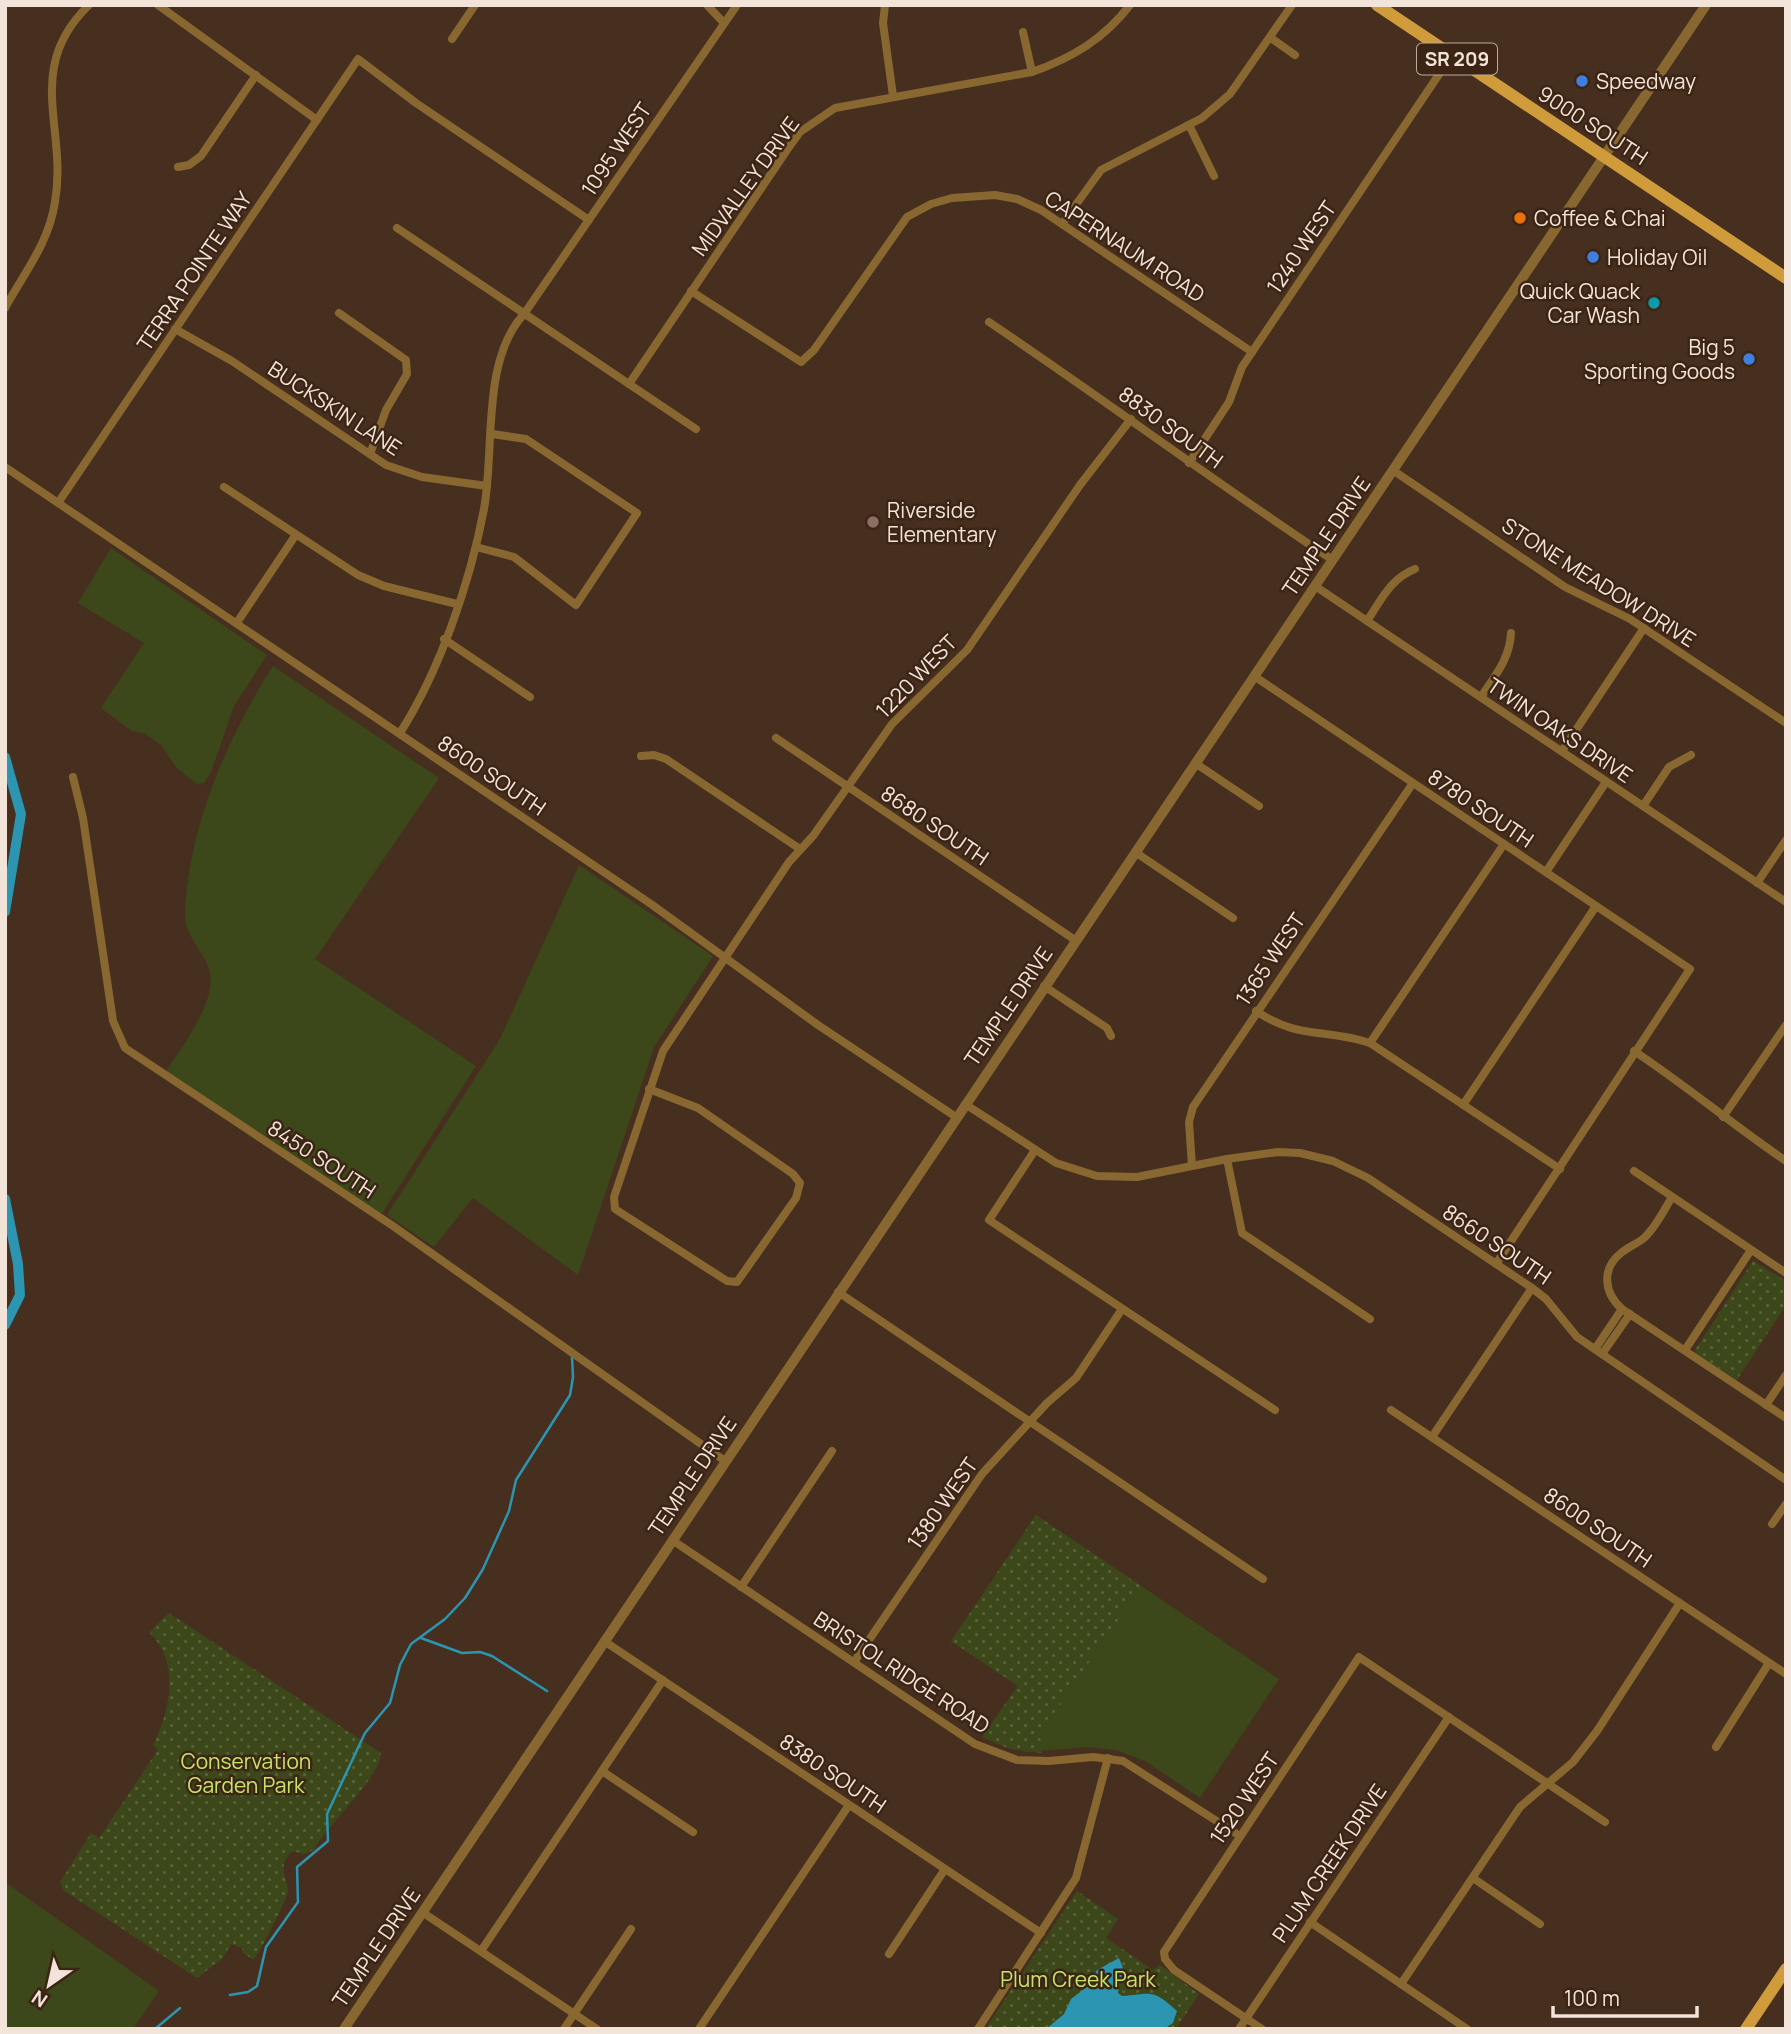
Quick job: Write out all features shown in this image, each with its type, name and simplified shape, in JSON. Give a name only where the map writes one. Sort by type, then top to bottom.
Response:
[{"type":"main road","name":"9000 SOUTH","points":[[1377,5],[1786,278]]},
{"type":"main road","points":[[1746,2029],[1786,1969]]},
{"type":"street","points":[[5,308],[38,254],[52,218],[58,176],[51,107],[51,75],[64,36],[89,5]]},
{"type":"street","points":[[158,5],[317,120]]},
{"type":"street","points":[[452,39],[475,5]]},
{"type":"street","points":[[707,5],[723,22]]},
{"type":"street","name":"1095 WEST","points":[[400,733],[421,698],[476,547],[487,486],[499,363],[511,328],[524,314],[737,5]]},
{"type":"street","points":[[885,5],[883,23],[893,96]]},
{"type":"street","name":"MIDVALLEY DRIVE","points":[[629,384],[800,132],[835,108],[1032,72],[1060,62],[1086,48],[1106,32],[1130,5]]},
{"type":"street","points":[[1062,224],[1101,170],[1189,125],[1230,94],[1292,5]]},
{"type":"street","name":"TEMPLE DRIVE","points":[[344,2029],[1706,5]]},
{"type":"street","points":[[1023,32],[1032,72]]},
{"type":"street","points":[[1270,38],[1295,55]]},
{"type":"street","name":"1240 WEST","points":[[1189,463],[1229,402],[1239,372],[1452,55]]},
{"type":"street","name":"TERRA POINTE WAY","points":[[58,503],[358,59],[415,103],[589,220]]},
{"type":"street","points":[[178,167],[189,165],[201,156],[256,75]]},
{"type":"street","points":[[1189,125],[1214,176]]},
{"type":"street","name":"CAPERNAUM ROAD","points":[[691,291],[801,362],[814,350],[896,229],[918,210],[953,198],[995,195],[1029,205],[1062,224],[1252,352]]},
{"type":"street","points":[[397,228],[696,429]]},
{"type":"street","points":[[340,313],[407,360],[407,374],[386,410],[370,454]]},
{"type":"street","name":"8830 SOUTH","points":[[989,322],[1131,419],[1189,463],[1333,560]]},
{"type":"street","name":"BUCKSKIN LANE","points":[[175,329],[232,361],[386,465],[422,477],[487,486]]},
{"type":"street","name":"1220 WEST","points":[[649,1089],[698,1108],[793,1174],[800,1186],[796,1198],[737,1282],[724,1279],[615,1209],[614,1197],[649,1089],[668,1040],[800,849],[813,836],[892,724],[967,650],[1080,485],[1131,419]]},
{"type":"street","points":[[476,547],[514,557],[576,604],[637,513],[526,439],[492,434]]},
{"type":"street","name":"8600 SOUTH","points":[[5,467],[238,621],[725,956],[818,1025],[956,1117]]},
{"type":"street","name":"STONE MEADOW DRIVE","points":[[1394,471],[1565,587],[1616,610],[1786,723]]},
{"type":"street","points":[[224,487],[336,563],[376,582],[457,604]]},
{"type":"street","points":[[238,621],[296,536]]},
{"type":"street","points":[[1367,621],[1392,582],[1415,569]]},
{"type":"street","name":"TWIN OAKS DRIVE","points":[[1315,586],[1786,902]]},
{"type":"street","points":[[1562,751],[1644,628]]},
{"type":"street","points":[[1481,698],[1505,661],[1511,647],[1511,633]]},
{"type":"street","points":[[444,639],[530,697]]},
{"type":"street","name":"8780 SOUTH","points":[[1254,676],[1690,968],[1634,1051]]},
{"type":"street","name":"8680 SOUTH","points":[[776,738],[1075,940]]},
{"type":"street","points":[[1643,806],[1669,767],[1691,755]]},
{"type":"street","points":[[641,756],[666,759],[800,849]]},
{"type":"street","points":[[1195,763],[1259,806]]},
{"type":"street","name":"8450 SOUTH","points":[[72,777],[83,818],[113,1021],[125,1048],[393,1226],[725,1461]]},
{"type":"street","points":[[1546,872],[1606,782]]},
{"type":"street","name":"1365 WEST","points":[[1192,1166],[1189,1122],[1193,1107],[1413,783]]},
{"type":"street","points":[[1757,883],[1786,840]]},
{"type":"street","points":[[1370,1043],[1504,844]]},
{"type":"street","points":[[1135,852],[1233,918]]},
{"type":"street","points":[[1463,1105],[1596,906]]},
{"type":"street","points":[[1044,986],[1107,1028],[1111,1036]]},
{"type":"street","points":[[1256,1012],[1286,1029],[1342,1035],[1370,1043],[1560,1169]]},
{"type":"street","points":[[1723,1117],[1786,1025]]},
{"type":"street","points":[[1496,1264],[1634,1051],[1692,1090],[1723,1117],[1786,1161]]},
{"type":"street","name":"8660 SOUTH","points":[[965,1104],[1056,1163],[1097,1176],[1137,1177],[1227,1158],[1278,1152],[1300,1153],[1333,1161],[1368,1178],[1532,1288],[1546,1298],[1569,1331],[1786,1480]]},
{"type":"street","points":[[1035,1150],[989,1220],[1275,1410]]},
{"type":"street","points":[[1227,1158],[1242,1233],[1370,1319]]},
{"type":"street","points":[[1634,1171],[1786,1273]]},
{"type":"street","points":[[1672,1197],[1645,1237],[1625,1249],[1610,1264],[1607,1285],[1610,1295],[1626,1311],[1786,1418]]},
{"type":"street","points":[[1685,1350],[1751,1250]]},
{"type":"street","points":[[1432,1437],[1532,1288]]},
{"type":"street","points":[[838,1293],[1263,1579]]},
{"type":"street","name":"1380 WEST","points":[[854,1662],[982,1474],[1076,1378],[1122,1309]]},
{"type":"street","points":[[1599,1352],[1626,1311]]},
{"type":"street","points":[[1766,1405],[1786,1375]]},
{"type":"street","name":"8600 SOUTH","points":[[1391,1410],[1786,1674]]},
{"type":"street","points":[[741,1587],[832,1451]]},
{"type":"street","points":[[1772,1524],[1786,1504]]},
{"type":"street","name":"BRISTOL RIDGE ROAD","points":[[672,1540],[975,1744],[998,1755],[1032,1762],[1108,1758],[1123,1761],[1147,1773],[1240,1836]]},
{"type":"street","points":[[1401,1984],[1521,1807],[1573,1762],[1592,1738],[1680,1603]]},
{"type":"street","name":"8380 SOUTH","points":[[604,1641],[1041,1933]]},
{"type":"street","name":"1520 WEST","points":[[1246,2018],[1174,1970],[1165,1959],[1167,1945],[1359,1657],[1449,1717]]},
{"type":"street","points":[[1716,1747],[1769,1662]]},
{"type":"street","points":[[481,1951],[663,1680]]},
{"type":"street","points":[[1449,1717],[1605,1822]]},
{"type":"street","name":"PLUM CREEK DRIVE","points":[[1239,2029],[1449,1717]]},
{"type":"street","points":[[978,2029],[1076,1878],[1108,1758]]},
{"type":"street","points":[[602,1771],[693,1832]]},
{"type":"street","points":[[699,2029],[849,1805]]},
{"type":"street","points":[[889,1954],[945,1869]]},
{"type":"street","points":[[1473,1878],[1540,1924]]},
{"type":"street","points":[[422,1912],[597,2029]]},
{"type":"street","points":[[1310,1922],[1468,2029]]},
{"type":"street","points":[[564,2029],[631,1929]]},
{"type":"street","points":[[1246,2018],[1262,2029]]},
{"type":"green space","points":[[111,548],[267,655],[234,706],[211,772],[204,783],[197,784],[177,768],[161,745],[144,733],[132,731],[101,708],[144,643],[78,603]]},
{"type":"green space","points":[[273,666],[439,778],[315,959],[476,1066],[381,1215],[166,1071],[205,1006],[211,978],[205,959],[185,921],[188,880],[202,816],[240,723]]},
{"type":"green space","points":[[579,865],[713,956],[654,1047],[578,1275],[473,1198],[434,1247],[387,1215],[500,1039]]},
{"type":"green space","points":[[1753,1261],[1786,1281],[1786,1305],[1737,1380],[1696,1354],[1695,1350]]},
{"type":"green space","points":[[1036,1515],[1279,1679],[1200,1798],[1145,1761],[1116,1750],[1086,1747],[1025,1752],[982,1737],[1018,1686],[951,1641]]},
{"type":"green space","points":[[1036,1515],[1141,1586],[1040,1734],[1042,1753],[1010,1749],[982,1737],[1018,1686],[951,1641]]},
{"type":"green space","name":"Conservation Garden Park","points":[[169,1613],[381,1753],[372,1775],[314,1850],[304,1854],[293,1851],[285,1860],[287,1895],[254,1960],[243,1953],[242,1948],[231,1944],[223,1958],[197,1978],[63,1890],[60,1882],[91,1833],[99,1838],[158,1750],[153,1745],[168,1702],[169,1672],[159,1644],[149,1632]]},
{"type":"green space","points":[[5,1882],[159,1991],[133,2029],[5,2029]]},
{"type":"green space","name":"Plum Creek Park","points":[[1077,1891],[1118,1919],[1106,1938],[1153,1970],[1160,1965],[1199,1994],[1176,2029],[985,2029]]},
{"type":"water","points":[[1119,1958],[1123,1968],[1118,1993],[1122,1996],[1157,1996],[1177,2011],[1173,2023],[1164,2029],[1046,2029],[1064,2014],[1071,1999],[1088,1986],[1097,1970]]},
{"type":"waterway","points":[[5,757],[21,814],[5,912]]},
{"type":"waterway","points":[[5,1199],[18,1264],[20,1295],[5,1325]]},
{"type":"waterway","points":[[230,1995],[248,1992],[257,1986],[266,1947],[298,1902],[297,1867],[328,1841],[327,1814],[365,1733],[390,1703],[400,1665],[411,1644],[445,1619],[465,1598],[483,1569],[509,1511],[516,1480],[570,1395],[572,1357]]},
{"type":"waterway","points":[[421,1638],[462,1653],[480,1652],[492,1656],[547,1691]]},
{"type":"waterway","points":[[155,2029],[180,2008]]},
{"type":"place","name":"Speedway","points":[[1582,81]]},
{"type":"place","name":"Coffee & Chai","points":[[1520,218]]},
{"type":"place","name":"Holiday Oil","points":[[1593,257]]},
{"type":"place","name":"Quick Quack Car Wash","points":[[1654,303]]},
{"type":"place","name":"Big 5 Sporting Goods","points":[[1749,359]]},
{"type":"place","name":"Riverside Elementary","points":[[873,522]]}]
